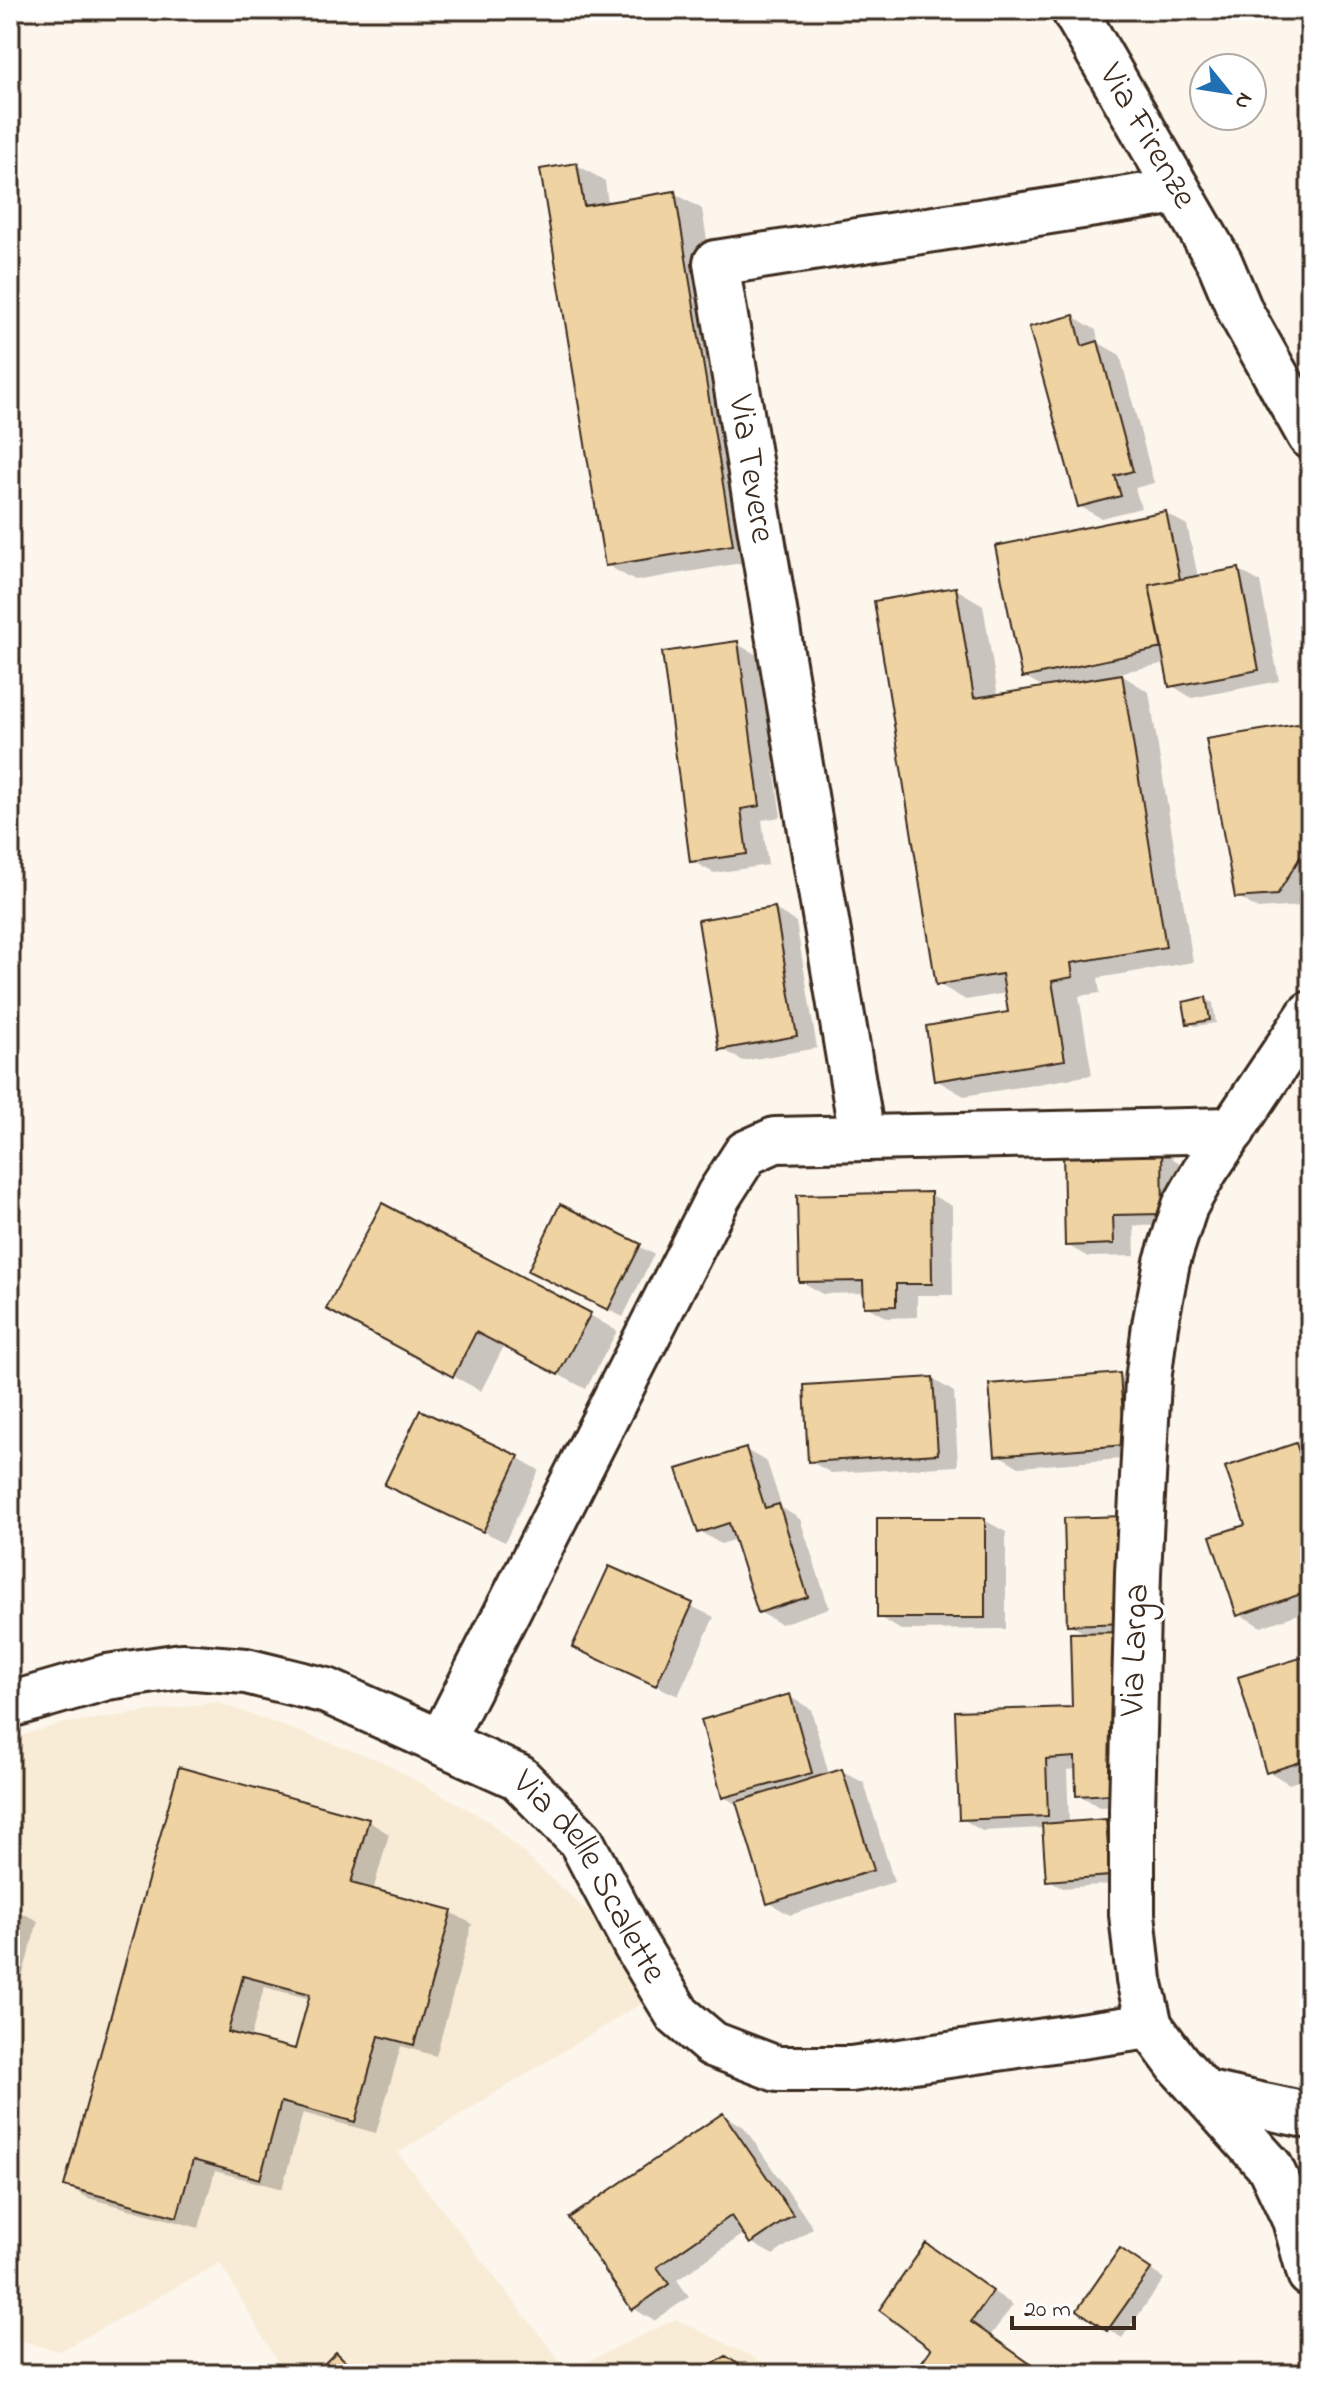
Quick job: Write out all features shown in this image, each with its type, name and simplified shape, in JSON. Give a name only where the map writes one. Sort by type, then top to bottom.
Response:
[{"type":"street","name":"Via Firenze","points":[[1074,10],[1220,263],[1241,313],[1310,436]]},
{"type":"street","name":"Via Tevere","points":[[862,1136],[716,263],[1178,191]]},
{"type":"street","name":"Via Firenze","points":[[1220,263],[1255,304],[1310,389]]},
{"type":"street","name":"Via Larga","points":[[1309,2269],[1295,2220],[1270,2167],[1150,2026],[1139,1980],[1132,1914],[1132,1810],[1138,1573],[1148,1381],[1158,1309],[1176,1229],[1185,1206],[1206,1169],[1310,1014]]},
{"type":"street","points":[[441,1742],[719,1195],[746,1153],[775,1140],[1233,1130]]},
{"type":"street","name":"Via delle Scalette","points":[[10,1705],[107,1677],[182,1666],[246,1671],[327,1691],[518,1777],[581,1841],[635,1944],[678,2015],[712,2044],[777,2069],[851,2069],[1150,2026]]},
{"type":"street","points":[[1204,2093],[1310,2116]]},
{"type":"shaded area","points":[[216,1702],[381,1761],[487,1820],[597,1920],[645,2001],[398,2153],[568,2371],[676,2319],[787,2374],[264,2374],[277,2361],[220,2263],[60,2351],[10,2339],[10,1739],[60,1724]]},
{"type":"building","points":[[577,163],[584,206],[675,191],[733,545],[605,566],[540,169]]},
{"type":"building","points":[[1074,315],[1082,346],[1098,341],[1133,471],[1115,476],[1121,496],[1078,507],[1029,327]]},
{"type":"building","points":[[1166,511],[1180,579],[1149,585],[1162,648],[1022,678],[995,546]]},
{"type":"building","points":[[1239,568],[1259,670],[1169,687],[1149,585]]},
{"type":"building","points":[[956,587],[974,698],[1122,674],[1166,947],[1071,963],[1073,977],[1052,981],[1065,1060],[934,1081],[926,1026],[1008,1012],[1002,974],[936,985],[874,601]]},
{"type":"building","points":[[738,641],[760,806],[741,809],[747,854],[690,862],[662,652]]},
{"type":"building","points":[[1310,722],[1310,841],[1277,895],[1235,898],[1206,739]]},
{"type":"building","points":[[775,907],[797,1036],[719,1050],[698,920]]},
{"type":"building","points":[[1206,997],[1210,1020],[1187,1024],[1183,1002]]},
{"type":"building","points":[[1162,1150],[1163,1214],[1113,1215],[1114,1244],[1065,1246],[1063,1152]]},
{"type":"building","points":[[931,1192],[932,1284],[896,1284],[896,1306],[864,1307],[863,1281],[799,1282],[797,1195]]},
{"type":"building","points":[[382,1203],[591,1313],[558,1375],[476,1332],[453,1377],[326,1309]]},
{"type":"building","points":[[560,1204],[641,1244],[608,1310],[528,1271]]},
{"type":"building","points":[[1120,1373],[1125,1445],[995,1456],[989,1384]]},
{"type":"building","points":[[933,1377],[938,1454],[808,1462],[804,1385]]},
{"type":"building","points":[[420,1410],[519,1456],[483,1532],[384,1485]]},
{"type":"building","points":[[1296,1443],[1310,1484],[1310,1591],[1237,1616],[1210,1536],[1245,1525],[1225,1467]]},
{"type":"building","points":[[746,1448],[765,1508],[779,1504],[808,1597],[758,1613],[729,1523],[698,1533],[677,1469]]},
{"type":"building","points":[[1124,1516],[1127,1623],[1067,1625],[1064,1518]]},
{"type":"building","points":[[877,1518],[985,1518],[985,1618],[877,1618]]},
{"type":"building","points":[[609,1566],[693,1603],[656,1686],[572,1647]]},
{"type":"building","points":[[1126,1632],[1132,1793],[1076,1796],[1075,1757],[1046,1759],[1048,1816],[959,1820],[955,1711],[1072,1707],[1070,1633]]},
{"type":"building","points":[[1310,1655],[1310,1759],[1266,1773],[1238,1677]]},
{"type":"building","points":[[790,1694],[812,1773],[722,1798],[701,1720]]},
{"type":"building","points":[[179,1767],[369,1819],[351,1883],[452,1910],[414,2045],[379,2036],[355,2122],[281,2102],[260,2179],[193,2160],[177,2217],[64,2186]],"holes":[[[243,1976],[310,1994],[295,2049],[228,2032]]]},
{"type":"building","points":[[842,1769],[874,1870],[767,1904],[736,1802]]},
{"type":"building","points":[[1106,1819],[1110,1876],[1046,1881],[1042,1824]]},
{"type":"building","points":[[723,2113],[793,2215],[750,2244],[731,2216],[657,2267],[669,2284],[632,2310],[569,2218]]},
{"type":"building","points":[[926,2243],[993,2291],[971,2322],[1029,2363],[1021,2374],[913,2374],[931,2349],[879,2310]]},
{"type":"building","points":[[1120,2248],[1151,2269],[1107,2331],[1077,2310]]},
{"type":"building","points":[[336,2352],[359,2374],[314,2374]]},
{"type":"building","points":[[726,2356],[752,2374],[697,2374]]}]
